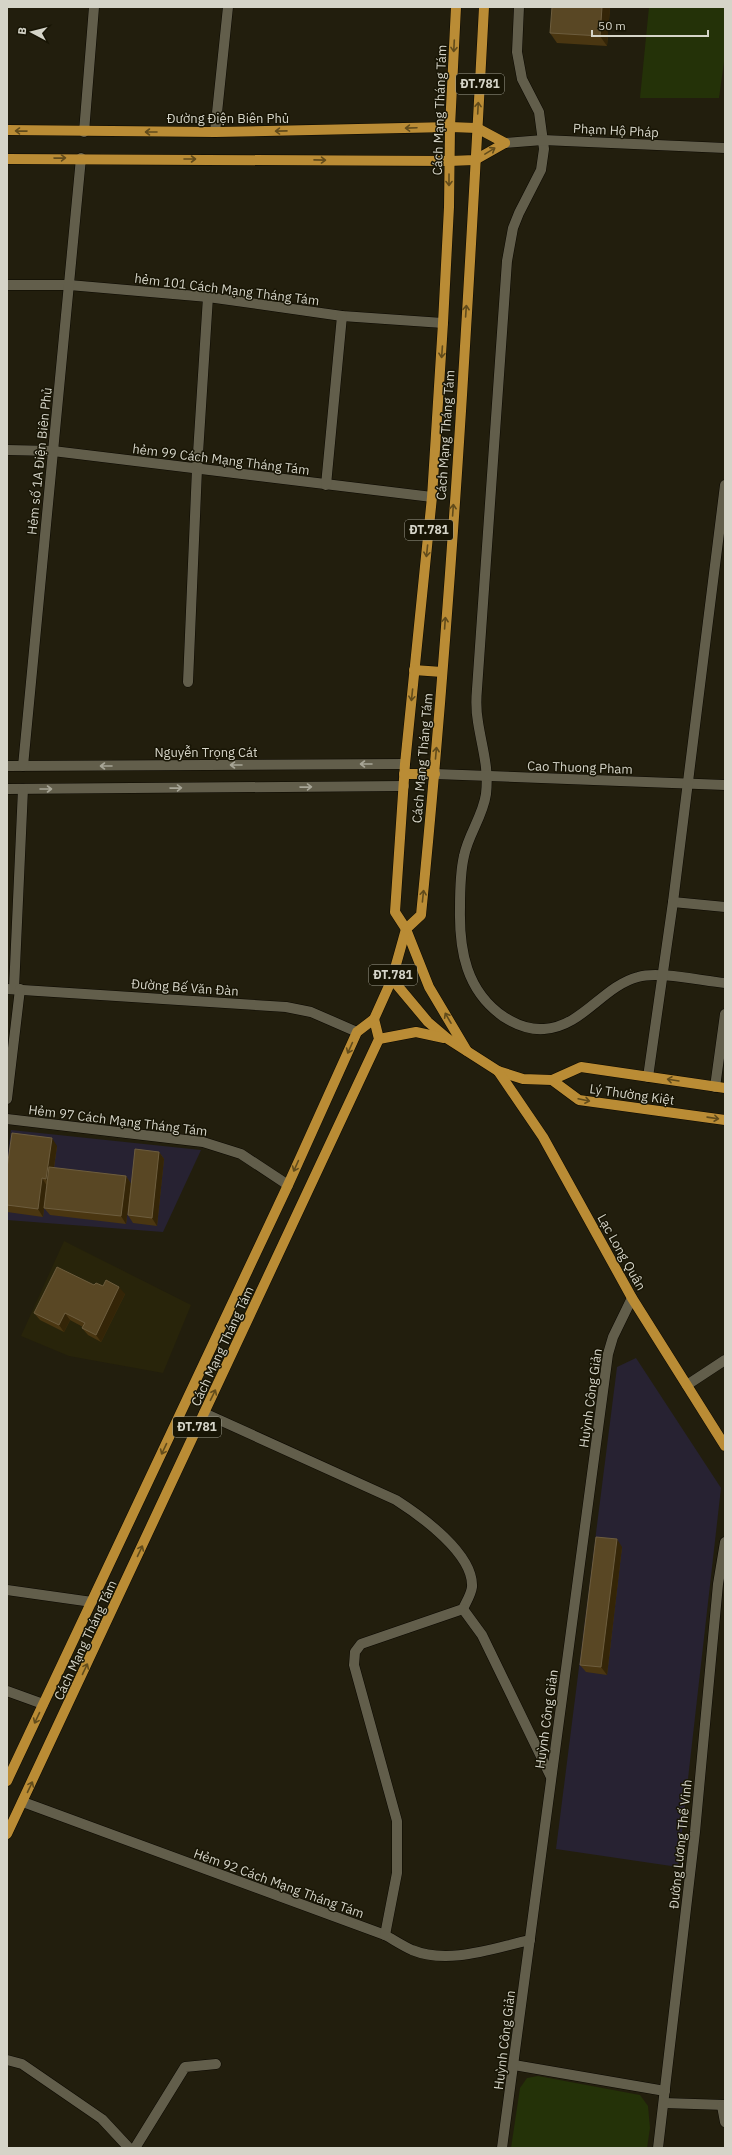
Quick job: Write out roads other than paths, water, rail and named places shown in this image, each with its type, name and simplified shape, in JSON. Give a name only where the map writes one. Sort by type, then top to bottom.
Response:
[{"type":"main road","name":"Cách Mạng Tháng Tám","points":[[406,929],[395,912],[405,769],[432,497],[443,323],[456,7]]},
{"type":"main road","name":"Cách Mạng Tháng Tám","points":[[7,1781],[288,1185],[357,1032],[374,1019],[392,979],[406,929],[421,915],[435,774],[484,7]]},
{"type":"main road","name":"Đường Điện Biên Phủ","points":[[7,130],[84,132],[214,132],[450,127],[477,128]]},
{"type":"main road","points":[[477,128],[505,143]]},
{"type":"main road","points":[[7,159],[81,158],[449,161],[475,160],[505,143]]},
{"type":"main road","points":[[414,670],[442,672]]},
{"type":"main road","points":[[405,769],[435,774]]},
{"type":"main road","name":"Lạc Long Quân","points":[[406,929],[429,986],[467,1051]]},
{"type":"main road","name":"Lạc Long Quân","points":[[392,979],[428,1022],[448,1039],[498,1071],[524,1079],[552,1080]]},
{"type":"main road","points":[[374,1019],[379,1039],[416,1032],[448,1039]]},
{"type":"main road","name":"Cách Mạng Tháng Tám","points":[[7,1834],[379,1039]]},
{"type":"main road","name":"Lý Thường Kiệt","points":[[725,1088],[581,1067],[552,1080],[579,1100],[725,1120]]},
{"type":"main road","name":"Lạc Long Quân","points":[[498,1071],[543,1137],[632,1298],[725,1446]]},
{"type":"street","points":[[84,132],[94,7]]},
{"type":"street","points":[[214,132],[228,7]]},
{"type":"street","points":[[519,7],[517,52],[522,78],[539,112],[544,150],[541,170],[518,213],[513,228],[507,261],[477,689],[478,723],[487,763],[486,795],[468,840],[463,858],[459,936],[466,969],[473,984],[487,1003],[514,1024],[544,1029],[559,1026],[578,1016],[616,987],[637,977],[651,974],[725,984]]},
{"type":"street","name":"Phạm Hộ Pháp","points":[[505,143],[543,140],[725,148]]},
{"type":"street","name":"Hẻm số 1A Điện Biên Phủ","points":[[23,766],[81,158]]},
{"type":"street","name":"hẻm 101 Cách Mạng Tháng Tám","points":[[7,285],[69,285],[208,298],[342,316],[443,323]]},
{"type":"street","points":[[188,682],[197,469],[208,298]]},
{"type":"street","points":[[326,485],[342,316]]},
{"type":"street","name":"hẻm 99 Cách Mạng Tháng Tám","points":[[7,450],[53,451],[432,497]]},
{"type":"street","points":[[648,1077],[673,902],[725,485]]},
{"type":"street","name":"Nguyễn Trọng Cát","points":[[7,766],[405,769]]},
{"type":"street","name":"Cao Thuong Pham","points":[[435,774],[725,785]]},
{"type":"street","points":[[7,789],[404,786]]},
{"type":"street","points":[[7,1099],[14,989],[23,789]]},
{"type":"street","points":[[673,902],[725,907]]},
{"type":"street","name":"Đường Bế Văn Đàn","points":[[14,989],[286,1007],[311,1012],[357,1032]]},
{"type":"street","points":[[714,1087],[725,1014]]},
{"type":"street","name":"Hẻm 97 Cách Mạng Tháng Tám","points":[[7,1119],[203,1142],[241,1154],[288,1185]]},
{"type":"street","name":"Huỳnh Công Giản","points":[[502,2148],[608,1354],[613,1337],[632,1298]]},
{"type":"street","points":[[687,1385],[725,1360]]},
{"type":"street","points":[[204,1412],[396,1500],[424,1518],[447,1540],[467,1566],[472,1587],[462,1609],[367,1642],[357,1649],[354,1656],[354,1665],[367,1715],[397,1821],[397,1872],[385,1935]]},
{"type":"street","name":"Đường Lương Thế Vinh","points":[[658,2148],[695,1832],[718,1584],[725,1542]]},
{"type":"street","points":[[7,1590],[92,1602]]},
{"type":"street","points":[[462,1609],[482,1635],[551,1777]]},
{"type":"street","points":[[7,1691],[44,1704]]},
{"type":"street","name":"Hẻm 92 Cách Mạng Tháng Tám","points":[[23,1802],[385,1935],[413,1950],[443,1956],[470,1953],[530,1940]]},
{"type":"street","points":[[7,2060],[22,2064],[102,2119],[129,2148]]},
{"type":"street","points":[[135,2148],[186,2067],[216,2064]]},
{"type":"street","points":[[514,2065],[665,2091]]},
{"type":"street","points":[[664,2103],[723,2105],[725,2122]]}]
